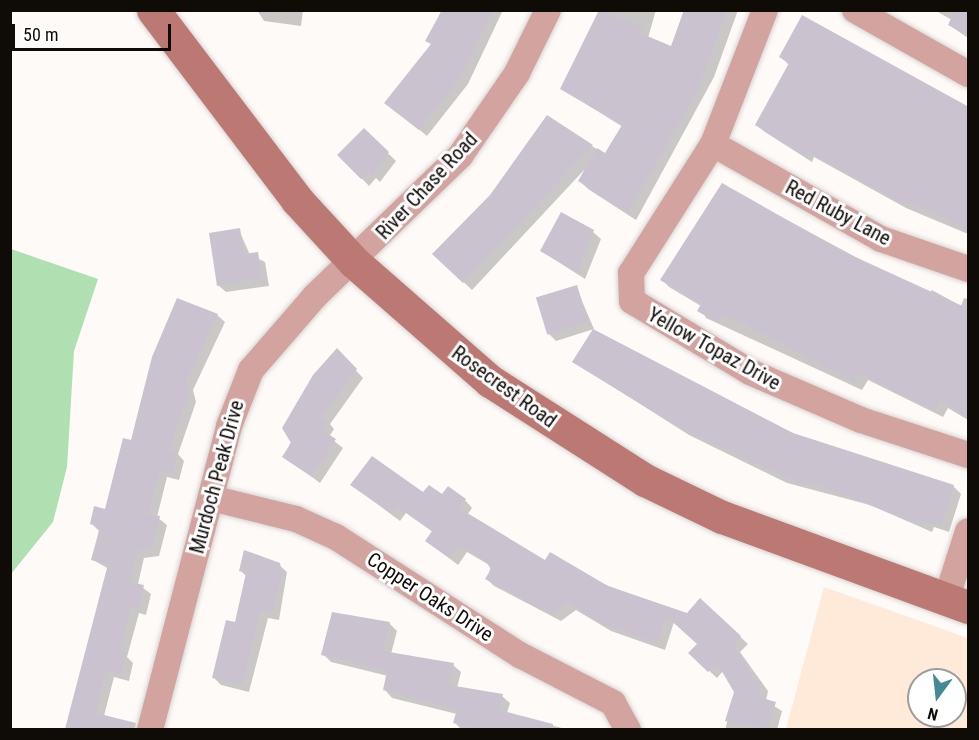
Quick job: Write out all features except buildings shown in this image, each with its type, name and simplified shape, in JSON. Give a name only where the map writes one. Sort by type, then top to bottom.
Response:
[{"type":"main road","name":"Rosecrest Road","points":[[153,10],[264,162],[354,262],[490,381],[645,480],[795,548],[957,604]]},
{"type":"street","name":"River Chase Road","points":[[354,262],[460,156],[517,73],[548,10]]},
{"type":"street","name":"Yellow Topaz Drive","points":[[765,10],[713,144],[631,273],[632,301],[750,372],[861,420],[969,455]]},
{"type":"street","points":[[855,10],[969,74]]},
{"type":"street","name":"Red Ruby Lane","points":[[713,144],[881,239],[969,269]]},
{"type":"street","name":"Murdoch Peak Drive","points":[[150,729],[233,412],[251,370],[315,296],[354,262]]},
{"type":"street","name":"Copper Oaks Drive","points":[[211,498],[296,519],[336,537],[510,650],[613,703],[628,729]]},
{"type":"street","points":[[957,604],[969,531]]},
{"type":"shaded area","points":[[824,587],[968,638],[968,729],[786,729]]},
{"type":"green space","points":[[11,249],[98,279],[74,351],[67,467],[53,522],[11,574]]}]
